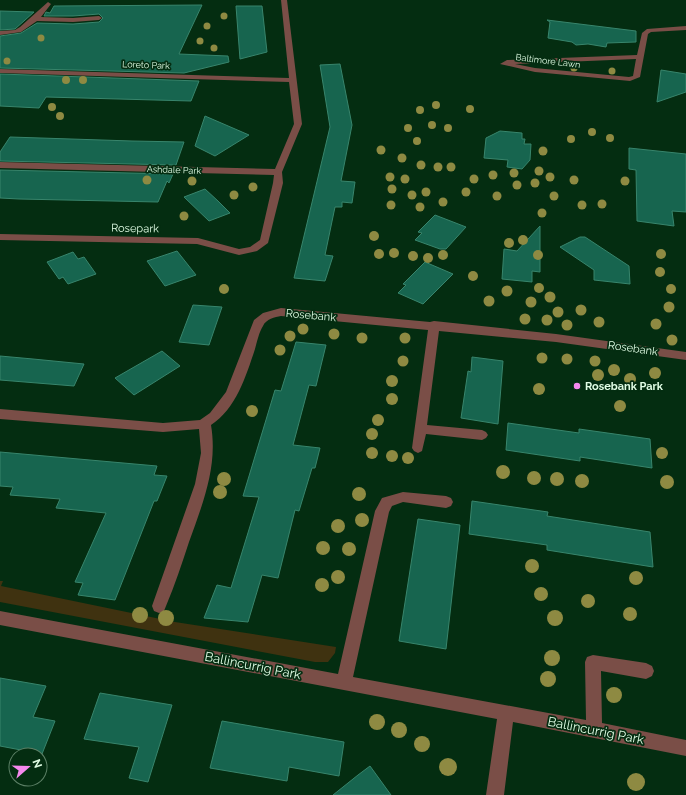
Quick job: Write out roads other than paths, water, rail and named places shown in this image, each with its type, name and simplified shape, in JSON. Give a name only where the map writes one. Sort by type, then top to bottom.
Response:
[{"type":"street","points":[[278,172],[298,124],[284,0]]},
{"type":"street","points":[[0,33],[18,32],[48,4]]},
{"type":"street","points":[[33,19],[73,20],[99,18]]},
{"type":"street","name":"Baltimore Lawn","points":[[640,57],[525,61],[507,62],[504,64],[535,70],[630,79],[636,77],[645,34],[649,30],[686,28]]},
{"type":"street","name":"Loreto Park","points":[[0,71],[292,80]]},
{"type":"street","name":"Ashdale Park","points":[[0,165],[278,172]]},
{"type":"street","name":"Rosepark","points":[[0,237],[198,241],[223,249],[239,252],[253,249],[265,241],[278,183],[278,172]]},
{"type":"street","name":"Rosebank","points":[[0,414],[175,428],[204,423],[214,417],[229,400],[258,323],[266,316],[281,312],[434,325],[556,338],[686,356]]},
{"type":"street","points":[[418,448],[434,325]]},
{"type":"street","points":[[159,606],[205,471],[208,446],[204,423]]},
{"type":"street","points":[[420,429],[482,436]]},
{"type":"street","points":[[344,683],[382,510],[387,502],[403,497],[446,502]]},
{"type":"street","name":"Ballincurrig Park","points":[[0,618],[686,748]]},
{"type":"street","points":[[594,730],[593,662],[646,671]]},
{"type":"street","points":[[495,795],[506,713]]},
{"type":"place","name":"Rosebank Park","points":[[577,386]]}]
